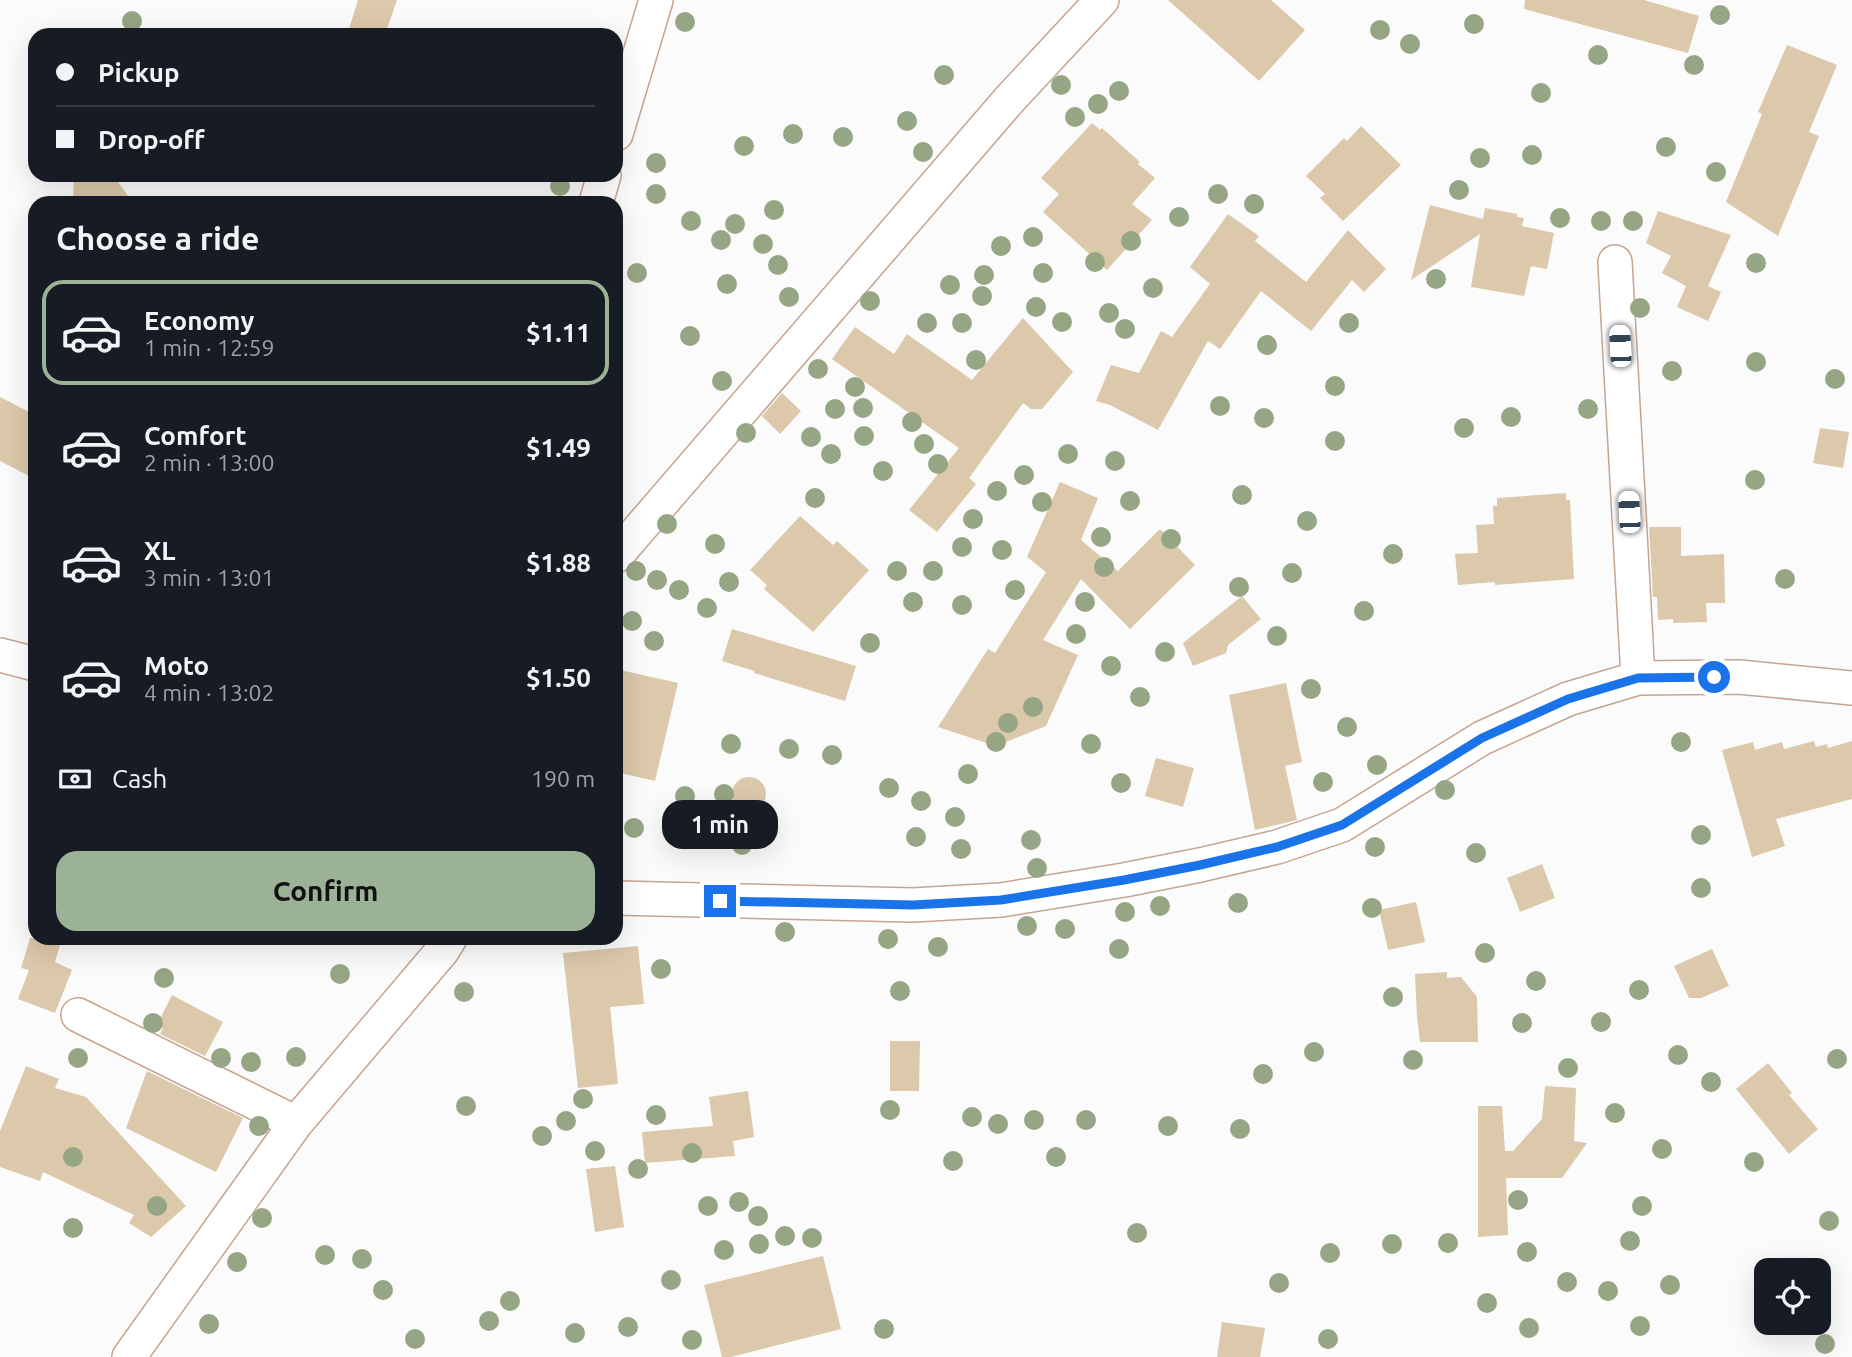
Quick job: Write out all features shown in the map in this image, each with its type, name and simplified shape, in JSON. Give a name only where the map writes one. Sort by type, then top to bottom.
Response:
[{"type":"street","points":[[623,111],[656,0]]},
{"type":"street","points":[[623,548],[1009,100],[1102,0]]},
{"type":"street","points":[[1615,262],[1638,678]]},
{"type":"street","points":[[0,655],[28,662]]},
{"type":"street","points":[[623,898],[913,905],[1001,900],[1200,865],[1277,847],[1342,825],[1482,738],[1568,699],[1638,678],[1739,677],[1852,688]]},
{"type":"street","points":[[129,1357],[296,1123],[446,945]]},
{"type":"street","points":[[78,1015],[296,1123]]},
{"type":"building","points":[[358,0],[397,0],[387,28],[349,28]]},
{"type":"building","points":[[1168,0],[1271,0],[1305,30],[1259,81]]},
{"type":"building","points":[[1525,0],[1644,0],[1699,16],[1688,53],[1524,9]]},
{"type":"building","points":[[1787,45],[1837,65],[1809,132],[1819,136],[1778,236],[1726,202],[1762,114],[1758,112]]},
{"type":"building","points":[[1092,123],[1100,130],[1102,128],[1155,178],[1132,204],[1152,220],[1107,270],[1043,212],[1059,194],[1041,178]]},
{"type":"building","points":[[1361,126],[1401,165],[1343,221],[1320,198],[1325,194],[1306,176],[1344,138],[1347,141]]},
{"type":"building","points":[[74,182],[118,182],[128,196],[73,196]]},
{"type":"building","points":[[1430,205],[1483,219],[1485,208],[1517,214],[1517,217],[1524,218],[1522,226],[1554,233],[1547,269],[1531,266],[1524,296],[1471,287],[1480,234],[1411,280]]},
{"type":"building","points":[[1658,211],[1731,235],[1708,286],[1721,292],[1708,321],[1677,307],[1686,286],[1662,273],[1671,256],[1646,243]]},
{"type":"building","points":[[1228,214],[1259,236],[1255,241],[1306,282],[1348,230],[1386,269],[1364,292],[1352,280],[1311,331],[1261,291],[1220,349],[1208,341],[1158,430],[1110,405],[1096,401],[1111,365],[1139,373],[1161,331],[1172,337],[1210,284],[1190,267]]},
{"type":"building","points":[[1023,318],[1073,372],[1042,409],[1031,409],[1023,403],[969,478],[976,484],[937,532],[909,510],[959,448],[832,359],[855,327],[894,354],[907,334],[972,380]]},
{"type":"building","points":[[782,393],[801,411],[780,434],[762,416]]},
{"type":"building","points":[[0,397],[28,411],[28,475],[0,461]]},
{"type":"building","points":[[1820,428],[1849,432],[1843,468],[1813,463]]},
{"type":"building","points":[[1060,482],[1098,498],[1081,540],[1118,571],[1160,529],[1195,565],[1130,629],[1081,579],[1043,640],[1078,655],[1046,726],[996,746],[938,727],[988,649],[995,653],[1046,572],[1027,557]]},
{"type":"building","points":[[1566,493],[1566,500],[1570,500],[1574,579],[1458,585],[1455,554],[1478,553],[1476,525],[1494,524],[1493,506],[1497,506],[1497,498]]},
{"type":"building","points":[[800,516],[833,545],[837,541],[869,570],[813,632],[764,589],[767,585],[750,570]]},
{"type":"building","points":[[1649,527],[1681,527],[1681,556],[1724,554],[1725,603],[1706,603],[1707,622],[1673,623],[1673,619],[1658,620],[1657,597],[1653,597]]},
{"type":"building","points":[[1242,596],[1261,619],[1228,645],[1226,653],[1193,666],[1183,643]]},
{"type":"building","points":[[732,629],[856,666],[845,701],[722,661]]},
{"type":"building","points":[[623,671],[678,683],[655,781],[623,774]]},
{"type":"building","points":[[1286,683],[1302,762],[1285,766],[1297,820],[1255,830],[1229,695]]},
{"type":"building","points":[[1814,741],[1816,747],[1827,744],[1828,748],[1852,741],[1852,799],[1776,819],[1785,846],[1752,857],[1722,750],[1753,742],[1755,750],[1782,742],[1784,749]]},
{"type":"building","points":[[1156,758],[1194,768],[1183,807],[1145,796]]},
{"type":"building","points":[[749,777],[761,782],[766,794],[761,806],[749,811],[737,806],[732,794],[737,782]]},
{"type":"building","points":[[1542,864],[1555,898],[1520,912],[1507,878]]},
{"type":"building","points":[[1416,902],[1425,942],[1388,950],[1379,910]]},
{"type":"building","points":[[28,945],[60,945],[55,962],[72,970],[55,1013],[18,999],[29,970],[21,968]]},
{"type":"building","points":[[638,946],[644,1004],[610,1007],[618,1084],[578,1088],[563,953]]},
{"type":"building","points":[[1712,949],[1729,986],[1701,998],[1689,998],[1674,966]]},
{"type":"building","points":[[1447,972],[1447,978],[1461,977],[1477,997],[1478,1042],[1420,1042],[1415,974]]},
{"type":"building","points":[[172,995],[223,1022],[205,1056],[160,1034],[163,1028],[157,1025]]},
{"type":"building","points":[[890,1041],[920,1041],[919,1091],[890,1091]]},
{"type":"building","points":[[1768,1063],[1792,1093],[1789,1095],[1818,1129],[1789,1154],[1736,1089]]},
{"type":"building","points":[[26,1066],[59,1079],[55,1088],[86,1097],[186,1206],[151,1237],[129,1223],[134,1215],[43,1172],[40,1181],[0,1167],[0,1131]]},
{"type":"building","points":[[147,1071],[243,1118],[216,1172],[126,1128]]},
{"type":"building","points":[[1545,1086],[1576,1088],[1574,1141],[1587,1143],[1562,1178],[1506,1178],[1508,1235],[1478,1237],[1478,1106],[1502,1106],[1505,1151],[1513,1151],[1542,1119]]},
{"type":"building","points":[[748,1091],[754,1137],[733,1141],[735,1156],[645,1163],[642,1132],[713,1126],[709,1097]]},
{"type":"building","points":[[615,1166],[624,1227],[595,1232],[586,1169]]},
{"type":"building","points":[[823,1256],[841,1329],[722,1357],[704,1285]]},
{"type":"building","points":[[1222,1322],[1265,1328],[1260,1357],[1217,1357]]},
{"type":"route","points":[[720,901],[913,905],[1001,900],[1200,865],[1277,847],[1342,825],[1482,738],[1568,699],[1638,678],[1714,677]]}]
